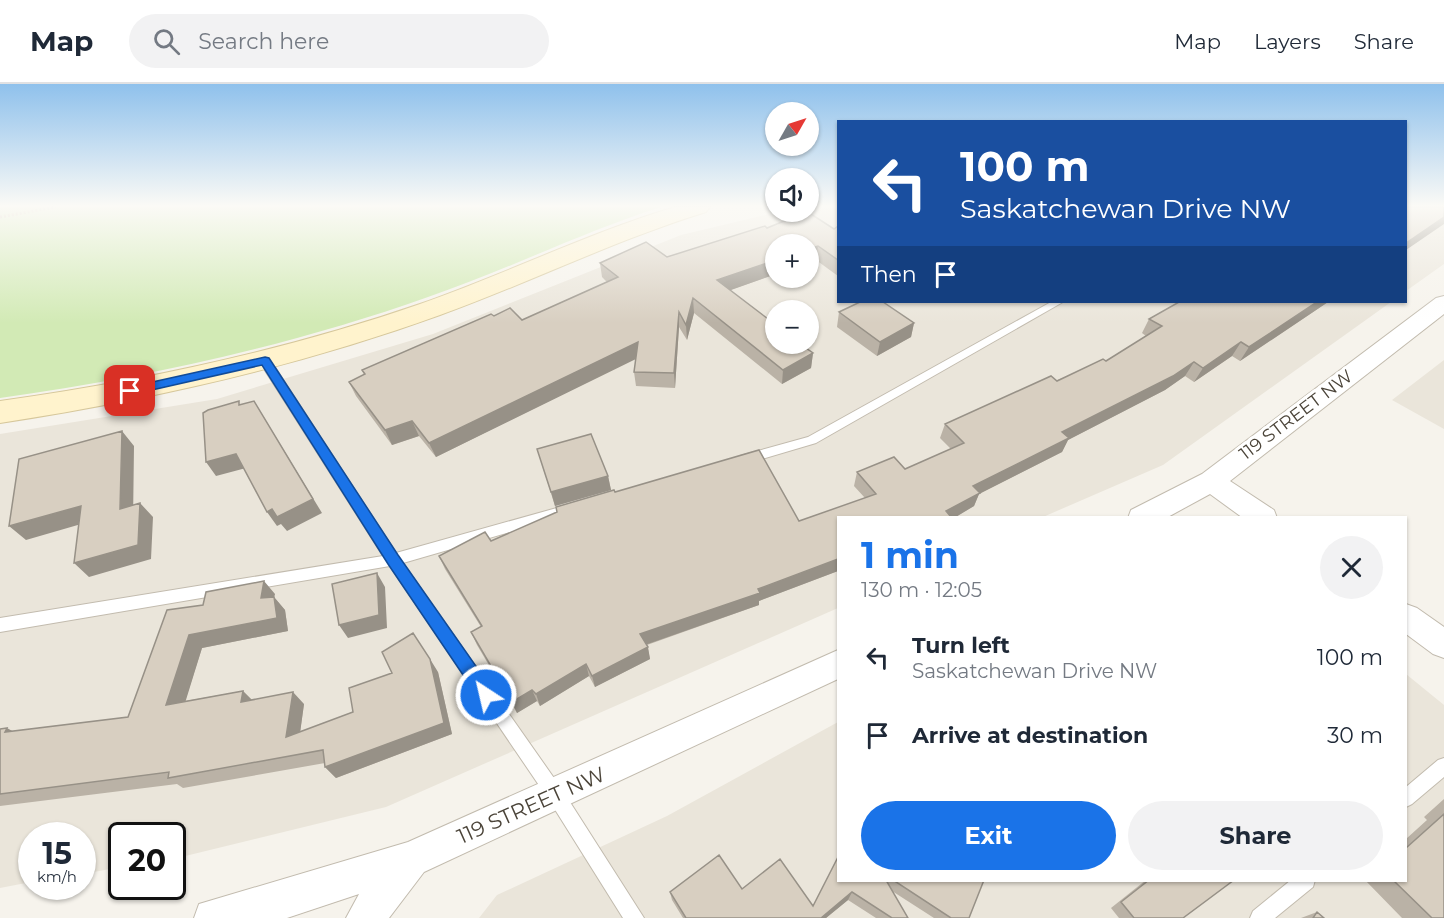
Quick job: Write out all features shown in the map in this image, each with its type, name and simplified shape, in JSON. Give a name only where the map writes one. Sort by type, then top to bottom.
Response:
[{"type":"street","points":[[0,412],[130,391],[265,361],[402,320],[489,288],[588,246]]},
{"type":"street","name":"119 STREET NW","points":[[1145,516],[1211,481],[1444,303]]},
{"type":"street","points":[[1211,481],[1261,516]]},
{"type":"street","points":[[1407,618],[1444,644]]},
{"type":"street","name":"119 STREET NW","points":[[213,918],[286,899],[411,859],[837,664]]},
{"type":"street","points":[[365,918],[411,859]]},
{"type":"lane","points":[[732,462],[812,440],[1056,303]]},
{"type":"lane","points":[[265,361],[393,560],[555,794],[634,918]]},
{"type":"lane","points":[[0,625],[393,560],[585,505]]},
{"type":"lane","points":[[1407,797],[1444,766]]},
{"type":"lane","points":[[1260,918],[1304,882]]},
{"type":"shaded area","points":[[654,246],[765,246],[765,288],[819,288],[819,246],[837,246],[837,303],[1390,303],[1163,465],[1045,516],[837,516],[837,608],[386,807],[186,856],[186,822],[108,822],[108,869],[96,872],[96,822],[18,822],[18,885],[0,888],[0,434],[217,399],[433,334]]},
{"type":"shaded area","points":[[1407,246],[1444,246],[1444,264],[1407,290]]},
{"type":"shaded area","points":[[1444,360],[1444,429],[1392,400]]},
{"type":"shaded area","points":[[1407,675],[1444,705],[1444,918],[479,918],[497,895],[667,816],[837,723],[837,882],[1407,882]]},
{"type":"green space","points":[[0,246],[557,246],[457,286],[323,331],[163,370],[0,398]]},
{"type":"building","points":[[637,246],[651,246],[667,257],[702,246],[765,246],[765,264],[717,280],[765,317],[765,354],[811,354],[783,370],[693,298],[686,325],[679,312],[674,373],[634,372],[638,342],[429,443],[412,421],[385,430],[349,382],[365,374],[362,370],[491,314],[494,316],[510,308],[522,320],[618,277],[600,263]]},
{"type":"building","points":[[819,246],[837,246],[837,259],[819,247]]},
{"type":"building","points":[[858,303],[884,303],[914,323],[880,342],[839,312]]},
{"type":"building","points":[[1177,303],[1315,303],[1249,347],[1241,342],[1203,368],[1194,362],[1173,376],[1062,432],[1069,438],[973,486],[980,493],[946,511],[950,516],[837,516],[837,559],[758,589],[760,593],[640,634],[648,647],[592,676],[586,664],[536,694],[532,690],[512,702],[471,632],[482,626],[439,556],[485,532],[491,541],[557,512],[556,507],[759,450],[799,521],[876,494],[857,472],[894,457],[905,469],[964,443],[945,424],[1051,376],[1057,381],[1103,359],[1106,361],[1162,326],[1149,319]]},
{"type":"building","points":[[239,401],[239,405],[254,401],[313,499],[277,517],[272,509],[267,512],[236,454],[206,462],[203,413]]},
{"type":"building","points":[[122,431],[120,509],[140,503],[138,545],[74,563],[81,506],[9,526],[19,459]]},
{"type":"building","points":[[591,434],[608,476],[551,492],[537,449]]},
{"type":"building","points":[[377,573],[379,615],[339,625],[332,584]]},
{"type":"building","points":[[264,581],[261,598],[274,597],[277,618],[189,635],[166,705],[243,691],[241,702],[293,692],[286,737],[353,712],[349,688],[392,673],[382,652],[413,633],[430,659],[444,723],[325,767],[323,750],[168,778],[169,772],[0,794],[0,729],[7,728],[5,732],[128,717],[167,610],[203,605],[206,592]]},
{"type":"building","points":[[1444,814],[1444,918],[1432,918],[1395,882],[1407,882],[1407,847]]},
{"type":"building","points":[[719,855],[742,889],[780,859],[813,906],[837,859],[837,882],[887,882],[908,918],[892,918],[852,892],[821,918],[686,918],[670,892]]},
{"type":"building","points":[[896,882],[983,882],[969,918],[951,918]]},
{"type":"building","points":[[1146,882],[1231,882],[1183,918],[1134,918],[1121,902]]},
{"type":"building","points":[[1317,912],[1324,918],[1313,918]]},
{"type":"route","points":[[130,391],[265,361],[393,560],[486,695]]}]
